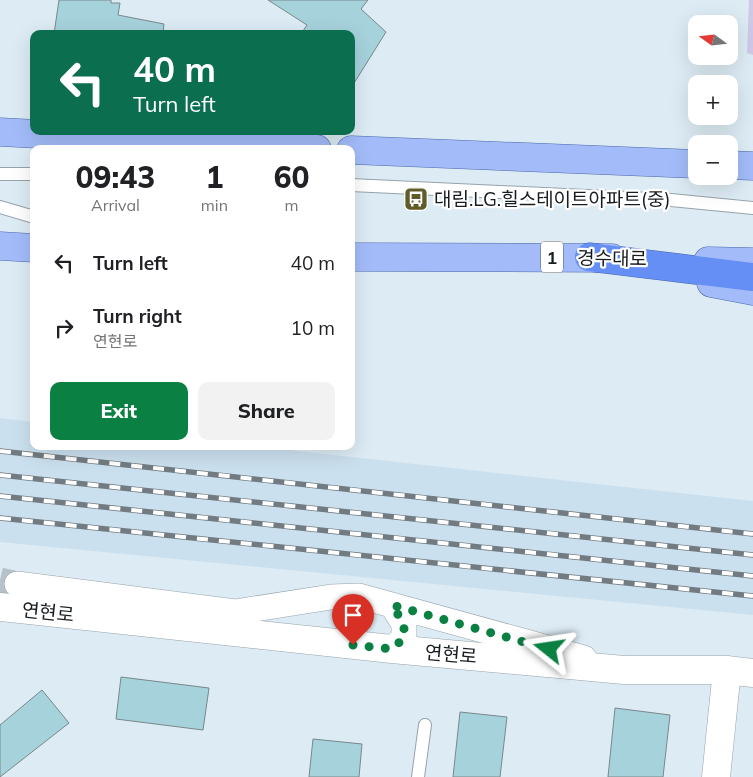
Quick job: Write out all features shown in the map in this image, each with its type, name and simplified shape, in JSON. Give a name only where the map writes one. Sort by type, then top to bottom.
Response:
[{"type":"highway","points":[[589,257],[753,277]]},
{"type":"main road","points":[[0,132],[30,134]]},
{"type":"main road","points":[[56,135],[242,145]]},
{"type":"main road","points":[[355,150],[688,164]]},
{"type":"main road","points":[[738,165],[753,166]]},
{"type":"main road","points":[[0,246],[30,248]]},
{"type":"main road","name":"경수대로","points":[[355,257],[589,257],[753,262]]},
{"type":"main road","points":[[589,257],[753,291]]},
{"type":"street","points":[[17,584],[235,612],[331,597],[359,596],[624,670]]},
{"type":"street","points":[[392,605],[404,624],[404,638],[392,649]]},
{"type":"street","name":"연현로","points":[[0,607],[392,649],[624,670],[740,672]]},
{"type":"street","points":[[716,777],[740,672]]},
{"type":"lane","points":[[0,174],[30,174]]},
{"type":"lane","points":[[355,185],[671,200],[753,208]]},
{"type":"lane","points":[[0,208],[30,216]]},
{"type":"lane","points":[[418,777],[425,725]]},
{"type":"shaded area","points":[[749,0],[753,0],[753,55],[747,53]]},
{"type":"shaded area","points":[[0,418],[30,422],[30,450],[288,450],[753,501],[753,615],[0,542]]},
{"type":"building","points":[[59,0],[111,0],[111,3],[120,3],[118,15],[164,24],[163,30],[55,30]]},
{"type":"building","points":[[268,0],[368,0],[361,9],[386,32],[355,82],[355,30],[304,30],[307,25]]},
{"type":"building","points":[[121,677],[209,688],[203,730],[116,719]]},
{"type":"building","points":[[42,690],[69,723],[0,777],[0,725]]},
{"type":"building","points":[[615,708],[670,715],[663,777],[608,777]]},
{"type":"building","points":[[460,712],[507,717],[500,777],[453,777]]},
{"type":"building","points":[[313,739],[362,744],[359,777],[309,777]]},
{"type":"tunnel","points":[[0,580],[17,584]]},
{"type":"railway","points":[[0,451],[753,534]]},
{"type":"railway","points":[[0,475],[753,555]]},
{"type":"railway","points":[[0,496],[753,576]]},
{"type":"railway","points":[[0,518],[753,596]]},
{"type":"place","name":"대림.LG.힐스테이트아파트(중)","points":[[416,199]]},
{"type":"route","points":[[353,645],[392,649],[404,638],[404,624],[392,605],[549,649]]}]
